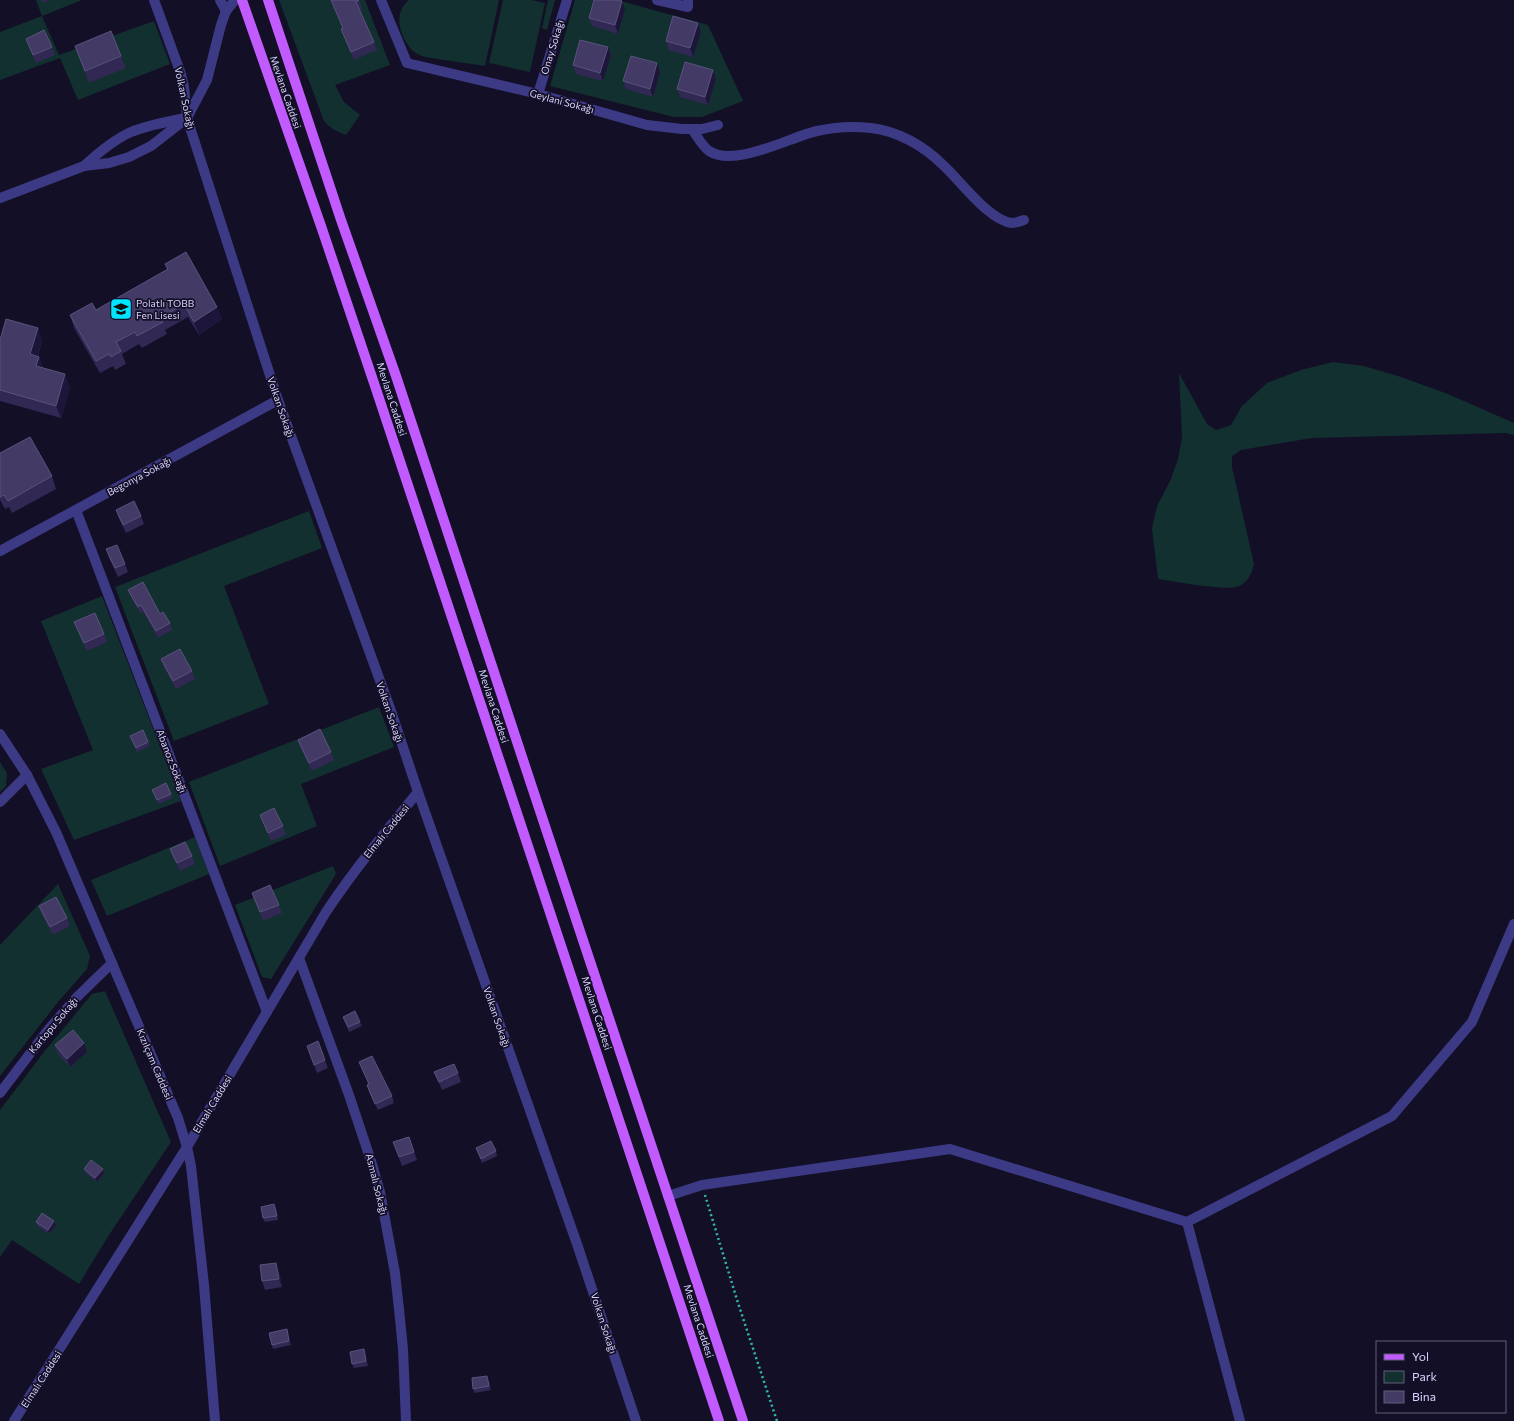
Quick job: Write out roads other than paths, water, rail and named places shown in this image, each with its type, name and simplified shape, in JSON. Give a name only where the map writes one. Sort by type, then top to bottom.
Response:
[{"type":"main road","name":"Mevlana Caddesi","points":[[242,0],[359,338],[719,1421]]},
{"type":"main road","name":"Mevlana Caddesi","points":[[268,0],[341,220],[396,376],[743,1421]]},
{"type":"street","name":"Volkan Sokağı","points":[[154,0],[181,74],[184,87],[187,118],[278,400],[391,711],[577,1244],[636,1421]]},
{"type":"street","points":[[220,0],[226,11]]},
{"type":"street","points":[[1,195],[84,166],[119,161],[141,152],[161,139],[187,118],[207,80],[226,11],[235,0]]},
{"type":"street","name":"Geylani Sokağı","points":[[381,0],[407,63],[538,94],[648,125],[682,130],[702,129],[718,125]]},
{"type":"street","name":"Onay Sokağı","points":[[538,94],[567,0]]},
{"type":"street","points":[[657,0],[688,4]]},
{"type":"street","points":[[84,166],[107,146],[132,132],[187,118]]},
{"type":"street","points":[[692,129],[709,151],[720,155],[737,155],[758,151],[801,135],[818,131],[844,128],[871,128],[890,132],[910,141],[943,164],[985,209],[1003,219],[1012,222],[1024,220]]},
{"type":"street","name":"Begonya Sokağı","points":[[0,551],[278,400]]},
{"type":"street","name":"Abanoz Sokağı","points":[[76,510],[267,1012]]},
{"type":"street","name":"Kızılçam Caddesi","points":[[0,734],[27,775],[56,832],[178,1118],[187,1146],[191,1166],[204,1285],[215,1421]]},
{"type":"street","points":[[0,802],[27,775]]},
{"type":"street","name":"Elmalı Caddesi","points":[[14,1421],[187,1146],[345,883],[418,792]]},
{"type":"street","points":[[668,1196],[702,1185],[950,1149],[1187,1222],[1392,1116],[1472,1022],[1514,924]]},
{"type":"street","name":"Asmalı Sokağı","points":[[299,958],[350,1095],[380,1192],[394,1266],[399,1309],[403,1349],[406,1421]]},
{"type":"street","name":"Kartopu Sokağı","points":[[0,1093],[48,1030],[77,997],[112,963]]},
{"type":"street","points":[[1187,1222],[1240,1421]]},
{"type":"place","name":"Polatlı TOBB Fen Lisesi","points":[[121,309]]}]
